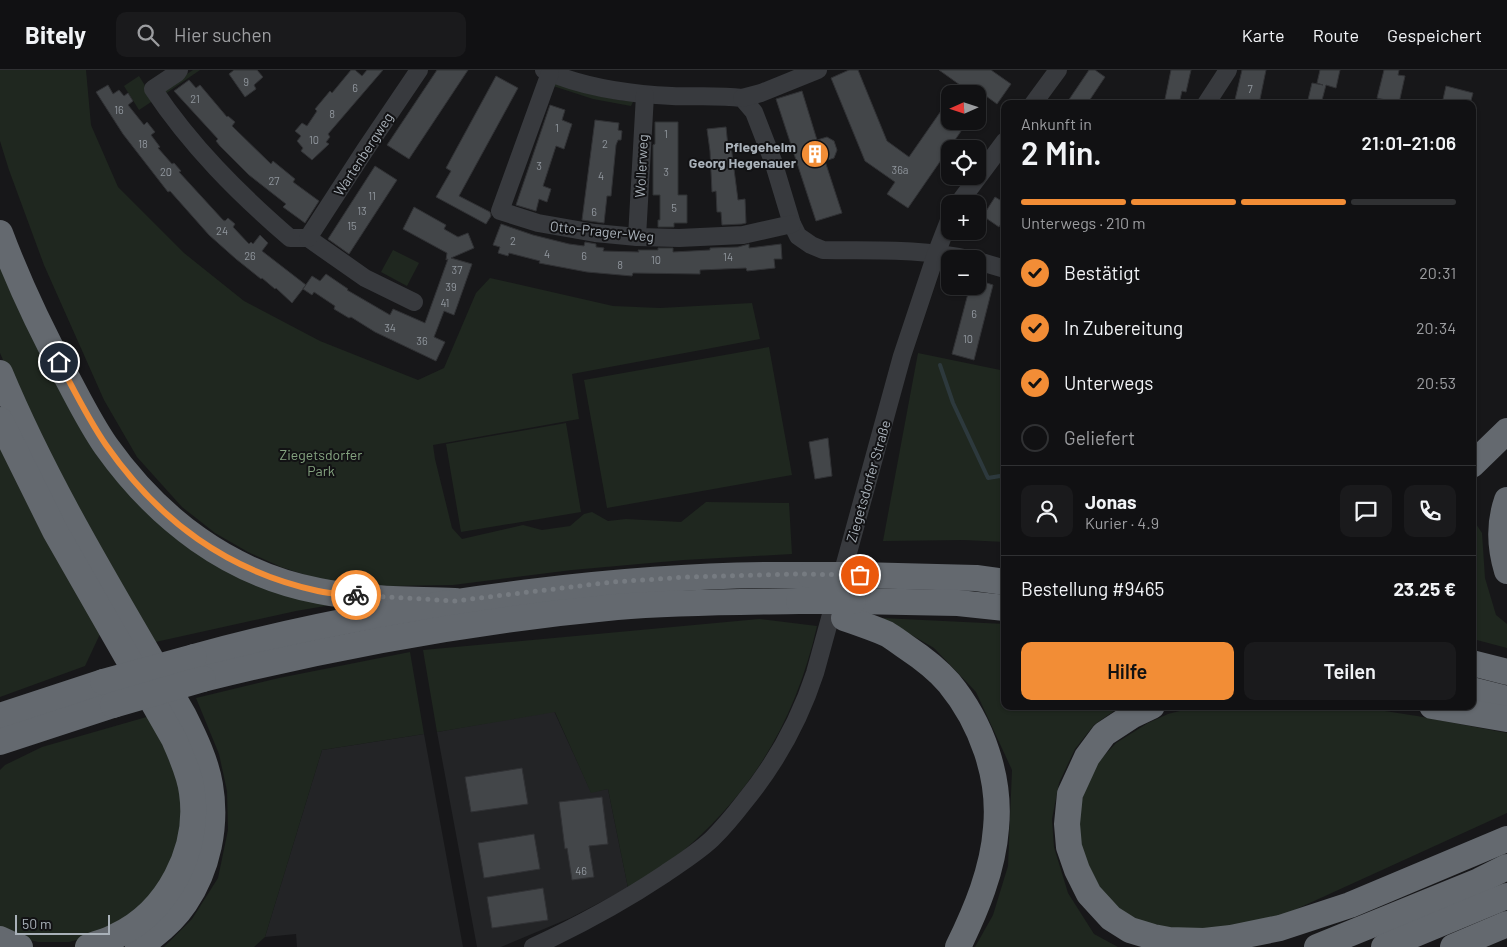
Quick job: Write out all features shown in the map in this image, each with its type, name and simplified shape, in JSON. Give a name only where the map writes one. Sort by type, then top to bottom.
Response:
[{"type":"highway","points":[[0,233],[13,268],[52,350],[94,426],[146,496],[174,521],[229,559],[272,578],[319,591],[363,596],[455,601]]},
{"type":"highway","points":[[0,373],[34,450],[184,716],[197,743],[210,784],[212,803],[211,830],[208,849],[199,876],[180,909],[165,926],[138,947]]},
{"type":"highway","points":[[0,420],[55,531],[174,739],[187,769],[193,794],[192,823],[187,852],[174,882],[158,904],[141,920],[117,936],[88,947]]},
{"type":"highway","points":[[1476,461],[1507,431]]},
{"type":"highway","points":[[1507,500],[1501,525],[1502,550],[1507,571]]},
{"type":"highway","points":[[0,742],[103,700],[198,668],[261,638],[336,622],[455,601],[612,582],[688,577],[860,575],[976,578],[1001,581]]},
{"type":"highway","points":[[198,668],[267,663],[383,639],[504,619],[618,607],[707,602],[799,601],[848,610],[958,603],[1001,608]]},
{"type":"highway","points":[[848,610],[926,660],[949,683],[968,710],[982,739],[996,798],[996,828],[987,877],[968,927],[958,947]]},
{"type":"highway","points":[[1476,664],[1507,672]]},
{"type":"highway","points":[[1476,691],[1507,699]]},
{"type":"highway","points":[[0,716],[103,700]]},
{"type":"highway","points":[[0,762],[38,740],[80,728],[103,700]]},
{"type":"highway","points":[[1144,710],[1104,734],[1087,758],[1070,794],[1067,824],[1069,847],[1077,870],[1089,894],[1111,918],[1130,930],[1153,937],[1204,941],[1231,938],[1280,928],[1350,905],[1507,839]]},
{"type":"highway","points":[[1453,710],[1507,720]]},
{"type":"highway","points":[[1317,947],[1479,881],[1507,867]]},
{"type":"highway","points":[[1384,947],[1507,896]]},
{"type":"highway","points":[[1256,947],[1323,920],[1350,905]]},
{"type":"highway","points":[[1453,947],[1507,924]]},
{"type":"highway","points":[[0,938],[20,947]]},
{"type":"street","points":[[179,70],[153,89],[170,114],[218,171],[253,206],[290,238],[308,238],[365,278],[414,302]]},
{"type":"street","name":"Wartenbergweg","points":[[308,238],[419,70]]},
{"type":"street","points":[[547,71],[609,90],[645,94],[742,98],[761,93],[818,70]]},
{"type":"street","points":[[1036,100],[1058,70]]},
{"type":"street","points":[[1209,100],[1228,70]]},
{"type":"street","name":"Otto-Prager-Weg","points":[[547,71],[500,211],[538,224],[594,233],[637,237],[679,238],[743,234],[792,224]]},
{"type":"street","name":"Wollerweg","points":[[637,237],[645,94]]},
{"type":"street","points":[[742,98],[754,112],[773,161],[792,224],[798,236],[811,245],[823,250],[941,255]]},
{"type":"street","points":[[965,195],[1001,146]]},
{"type":"street","name":"Ziegetsdorfer Straße","points":[[533,947],[575,928],[631,897],[686,860],[712,839],[737,811],[765,776],[782,750],[796,724],[815,673],[902,356],[941,240]]},
{"type":"street","points":[[986,263],[1001,268]]},
{"type":"shaded area","points":[[554,711],[591,792],[608,789],[628,888],[570,918],[501,947],[477,947],[437,732]]},
{"type":"shaded area","points":[[424,734],[463,947],[297,947],[296,934],[265,937],[322,750]]},
{"type":"green space","name":"Ziegetsdorfer Park","points":[[0,70],[86,70],[91,125],[118,187],[184,253],[244,301],[320,341],[418,380],[444,368],[476,293],[490,278],[613,306],[660,308],[752,303],[760,339],[572,374],[579,419],[433,445],[435,459],[452,528],[462,539],[523,525],[542,530],[570,526],[584,514],[592,512],[608,521],[626,519],[681,522],[706,502],[789,503],[792,554],[684,560],[572,570],[453,585],[391,586],[349,584],[315,578],[281,567],[248,552],[215,533],[182,507],[137,457],[104,400],[44,265],[9,170],[0,141]]},
{"type":"green space","points":[[193,70],[200,70],[165,94],[166,88]]},
{"type":"green space","points":[[139,76],[154,100],[139,110],[124,86]]},
{"type":"green space","points":[[555,80],[594,95],[625,101],[629,97],[635,98],[631,106],[593,99],[550,85]]},
{"type":"green space","points":[[393,250],[419,263],[407,286],[381,272]]},
{"type":"green space","points":[[0,252],[149,512],[337,604],[296,611],[151,643],[29,421],[0,353]]},
{"type":"green space","points":[[769,347],[792,475],[607,508],[584,380]]},
{"type":"green space","points":[[918,353],[1001,370],[1001,542],[964,540],[883,541]]},
{"type":"green space","points":[[566,423],[581,512],[461,532],[446,444]]},
{"type":"green space","points":[[0,436],[100,634],[85,666],[0,697]]},
{"type":"green space","points":[[1476,524],[1482,533],[1485,578],[1496,615],[1507,624],[1507,648],[1476,640]]},
{"type":"green space","points":[[882,618],[1001,624],[1001,710],[1115,710],[1094,725],[1075,749],[1059,783],[1052,819],[1054,847],[1068,893],[1094,934],[1118,947],[975,947],[993,915],[1008,866],[1012,770],[976,692],[934,648]]},
{"type":"green space","points":[[759,619],[817,626],[809,658],[786,718],[772,746],[755,772],[715,821],[676,856],[628,888],[608,789],[591,793],[555,712],[437,732],[423,650]]},
{"type":"green space","points":[[410,652],[424,734],[322,750],[265,937],[254,947],[164,947],[192,919],[218,878],[228,830],[227,791],[219,754],[196,698],[279,678]]},
{"type":"green space","points":[[1184,710],[1379,710],[1507,733],[1507,813],[1279,917],[1211,932],[1154,926],[1128,915],[1111,904],[1098,888],[1086,864],[1081,843],[1079,820],[1088,779],[1099,761],[1116,743],[1148,723],[1168,714]]},
{"type":"green space","points":[[150,716],[181,787],[184,818],[169,870],[141,909],[92,936],[69,942],[38,942],[11,935],[0,928],[0,770],[5,765],[42,747]]},
{"type":"building","points":[[234,70],[257,70],[263,77],[254,85],[256,89],[245,97],[229,74]]},
{"type":"building","points":[[351,70],[355,70],[362,76],[367,70],[383,70],[328,134],[330,137],[326,142],[329,144],[312,160],[301,151],[303,148],[297,141],[301,136],[295,131],[302,123],[307,126],[317,111],[315,109],[330,91],[332,93]]},
{"type":"building","points":[[437,70],[468,70],[409,159],[387,145]]},
{"type":"building","points":[[849,70],[858,70],[887,141],[909,157],[941,111],[941,130],[962,130],[955,140],[941,140],[941,160],[908,208],[887,194],[895,182],[865,161],[831,78]]},
{"type":"building","points":[[939,70],[991,70],[1011,84],[997,104],[986,96],[986,85],[960,85]]},
{"type":"building","points":[[1089,70],[1095,70],[1105,77],[1090,100],[1069,100]]},
{"type":"building","points":[[1171,70],[1191,70],[1186,92],[1182,91],[1180,100],[1165,100]]},
{"type":"building","points":[[1242,70],[1266,70],[1260,100],[1235,100]]},
{"type":"building","points":[[1320,70],[1340,70],[1336,88],[1326,85],[1322,100],[1308,100],[1312,83],[1323,85],[1317,83]]},
{"type":"building","points":[[1384,70],[1399,70],[1398,75],[1405,76],[1400,100],[1377,98]]},
{"type":"building","points":[[496,76],[518,88],[459,196],[490,212],[491,216],[486,224],[436,197],[451,171],[446,168]]},
{"type":"building","points":[[189,80],[196,88],[200,85],[227,117],[235,122],[232,126],[271,164],[273,161],[295,179],[293,182],[319,201],[305,223],[283,207],[286,204],[249,175],[220,146],[216,141],[218,139],[174,91]]},
{"type":"building","points":[[108,85],[113,94],[119,90],[124,96],[128,93],[133,101],[128,105],[144,125],[147,122],[155,132],[151,135],[160,147],[158,148],[172,164],[174,163],[181,171],[179,172],[223,220],[225,221],[228,218],[235,224],[233,227],[249,244],[251,242],[253,244],[260,235],[268,243],[262,251],[306,285],[292,303],[209,235],[170,191],[168,192],[123,134],[96,92]]},
{"type":"building","points":[[1446,86],[1473,93],[1471,100],[1443,100]]},
{"type":"building","name":"Pflegeheim Georg Hegenauer","points":[[802,91],[817,140],[827,137],[834,141],[837,150],[834,158],[825,161],[842,213],[816,221],[776,99]]},
{"type":"building","points":[[550,105],[565,110],[562,120],[572,124],[564,149],[556,146],[543,186],[551,189],[547,202],[539,199],[536,211],[516,205]]},
{"type":"building","points":[[595,120],[619,123],[618,130],[622,131],[621,140],[618,140],[616,145],[611,196],[607,196],[604,223],[582,220]]},
{"type":"building","points":[[655,122],[678,122],[678,195],[687,195],[687,223],[674,223],[674,227],[658,227],[658,220],[660,220],[660,195],[653,195]]},
{"type":"building","points":[[726,127],[728,147],[731,146],[738,200],[745,199],[746,223],[742,224],[722,225],[721,212],[717,212],[716,191],[712,192],[707,129]]},
{"type":"building","points":[[375,166],[397,180],[349,254],[328,239]]},
{"type":"building","points":[[995,197],[1001,201],[1001,224],[999,227],[986,218],[986,211]]},
{"type":"building","points":[[414,207],[446,225],[444,229],[458,237],[468,233],[474,248],[451,258],[472,264],[454,315],[444,311],[434,337],[445,342],[436,361],[375,332],[351,317],[349,318],[334,309],[335,306],[314,292],[312,295],[303,289],[312,276],[320,281],[326,274],[347,290],[390,315],[393,309],[425,323],[448,259],[446,260],[447,253],[403,229]]},
{"type":"building","points":[[501,224],[533,235],[569,244],[584,246],[585,242],[596,244],[596,247],[604,248],[603,251],[639,252],[638,250],[673,248],[673,252],[710,250],[710,248],[738,247],[749,244],[749,248],[781,244],[782,259],[774,259],[775,268],[747,271],[746,268],[700,270],[700,274],[633,273],[632,276],[587,272],[539,263],[540,261],[509,253],[508,256],[498,253],[500,247],[493,245]]},
{"type":"building","points":[[986,283],[993,285],[974,360],[952,354],[968,295],[986,295]]},
{"type":"building","points":[[828,438],[832,476],[815,479],[809,442]]},
{"type":"building","points":[[522,768],[528,804],[471,812],[465,777]]},
{"type":"building","points":[[602,797],[608,844],[589,846],[594,877],[572,880],[567,848],[565,849],[559,802]]},
{"type":"building","points":[[534,834],[540,869],[484,878],[478,843]]},
{"type":"building","points":[[543,888],[548,920],[492,928],[487,897]]},
{"type":"waterway","points":[[940,365],[953,403],[988,478],[1001,476]]},
{"type":"way so far","points":[[356,595],[455,601],[612,582],[688,577],[799,574],[860,575]]},
{"type":"place","name":"Pflegeheim Georg Hegenauer","points":[[815,154]]},
{"type":"route","points":[[59,362],[106,445],[146,496],[179,526],[229,559],[272,578],[319,591],[356,595]]}]
